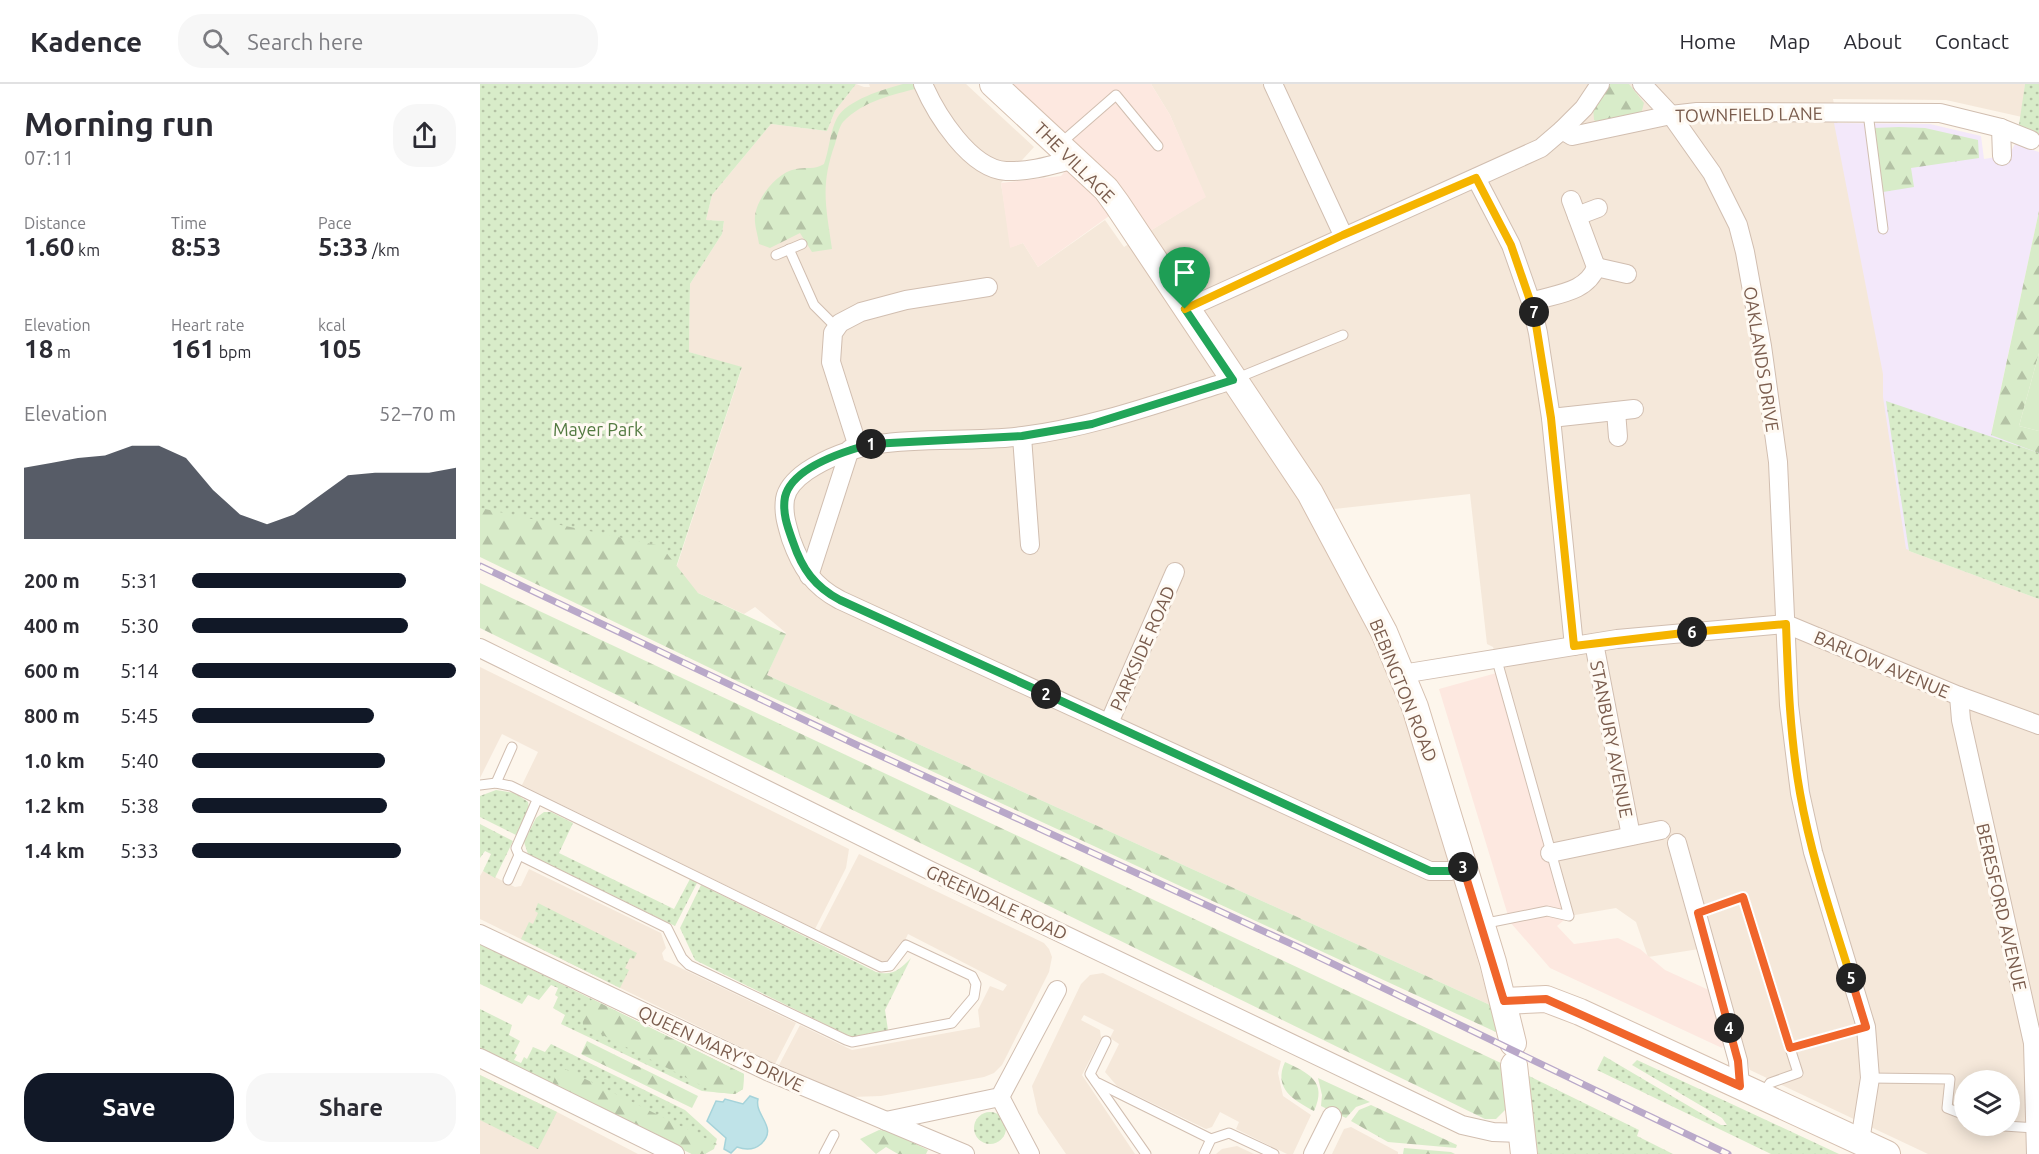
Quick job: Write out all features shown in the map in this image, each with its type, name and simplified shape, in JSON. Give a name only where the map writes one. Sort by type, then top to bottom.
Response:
[{"type":"main road","name":"THE VILLAGE","points":[[993,84],[1067,152],[1117,204],[1185,309]]},
{"type":"main road","name":"BEBINGTON ROAD","points":[[1185,309],[1310,493],[1384,632],[1402,674],[1433,760],[1504,1001],[1513,1054],[1523,1143]]},
{"type":"main road","points":[[1504,1001],[1546,999],[1751,1090],[1887,1154]]},
{"type":"street","points":[[923,84],[931,103],[952,133],[984,164],[1004,171],[1031,170],[1067,152]]},
{"type":"street","points":[[1273,84],[1343,235]]},
{"type":"street","points":[[1185,309],[1343,235],[1541,148],[1584,108],[1600,84]]},
{"type":"street","name":"OAKLANDS DRIVE","points":[[1642,84],[1671,115],[1693,144],[1726,196],[1738,225],[1745,252],[1762,346],[1778,462],[1789,705],[1800,793],[1824,891],[1866,1027],[1870,1078],[1860,1141]]},
{"type":"street","name":"TOWNFIELD LANE","points":[[1562,130],[1572,136],[1671,115],[1697,112],[1940,113],[2001,128],[2031,140]]},
{"type":"street","points":[[2001,128],[2002,156]]},
{"type":"street","points":[[1476,178],[1511,245],[1532,302],[1551,418],[1574,646]]},
{"type":"street","points":[[1532,302],[1580,286],[1593,274],[1596,267],[1574,208],[1598,208]]},
{"type":"street","points":[[1596,267],[1627,274]]},
{"type":"street","points":[[809,576],[854,448],[831,362],[833,333],[861,312],[906,300],[988,287]]},
{"type":"street","name":"PARKSIDE ROAD","points":[[1233,380],[1092,424],[1022,436],[871,444],[854,448],[814,466],[795,479],[785,496],[784,517],[798,559],[809,576],[824,592],[840,600],[1430,871],[1450,871],[1464,866]]},
{"type":"street","points":[[1551,418],[1625,410],[1618,436]]},
{"type":"street","points":[[1022,436],[1029,545]]},
{"type":"street","name":"PARKSIDE ROAD","points":[[1109,723],[1175,572]]},
{"type":"street","name":"BARLOW AVENUE","points":[[1402,674],[1594,643],[1786,624],[1959,696],[2039,725]]},
{"type":"street","name":"STANBURY AVENUE","points":[[1594,643],[1631,836]]},
{"type":"street","name":"GREENDALE ROAD","points":[[480,648],[932,871],[1462,1125],[1493,1132],[1523,1143]]},
{"type":"street","name":"BERESFORD AVENUE","points":[[1959,696],[1960,720],[2033,1043],[2036,1154]]},
{"type":"street","name":"STANBURY AVENUE","points":[[1550,853],[1661,831]]},
{"type":"street","points":[[1677,843],[1738,1061],[1751,1090]]},
{"type":"street","name":"QUEEN MARY'S DRIVE","points":[[480,934],[767,1071],[966,1154]]},
{"type":"street","points":[[1000,1097],[1057,990]]},
{"type":"street","points":[[480,1058],[675,1154]]},
{"type":"street","points":[[886,1121],[1000,1097]]},
{"type":"street","points":[[1000,1097],[1030,1154]]},
{"type":"street","points":[[1313,1154],[1332,1116]]},
{"type":"lane","points":[[1067,152],[1116,95],[1158,146]]},
{"type":"lane","points":[[1868,113],[1883,229]]},
{"type":"lane","points":[[776,255],[801,244]]},
{"type":"lane","points":[[789,249],[814,305],[837,328]]},
{"type":"lane","points":[[1233,380],[1343,335]]},
{"type":"lane","points":[[1482,924],[1547,911],[1569,916],[1496,657]]},
{"type":"lane","points":[[496,783],[512,747]]},
{"type":"lane","points":[[480,785],[496,783],[537,800],[881,967],[890,966],[906,945],[972,976],[976,984],[974,997],[952,1023],[852,1042],[846,1040],[689,965],[682,958],[667,928],[519,855],[516,848],[537,800]]},
{"type":"lane","points":[[508,880],[519,855]]},
{"type":"lane","points":[[1698,913],[1743,897],[1798,1073],[1751,1090]]},
{"type":"lane","points":[[1790,1048],[1866,1027]]},
{"type":"lane","points":[[1106,1041],[1090,1074],[1146,1154]]},
{"type":"lane","points":[[1870,1078],[1950,1079],[1947,1108],[1954,1111]]},
{"type":"lane","points":[[1096,1083],[1212,1139]]},
{"type":"lane","points":[[2020,1127],[2037,1128]]},
{"type":"lane","points":[[1204,1154],[1212,1139],[1229,1133],[1274,1154]]},
{"type":"lane","points":[[824,1154],[834,1136]]},
{"type":"shaded area","points":[[856,84],[870,87],[869,84],[966,84],[1034,147],[1001,183],[1011,247],[1023,243],[1038,267],[1105,220],[1124,247],[1205,197],[1170,115],[1151,84],[2025,84],[2022,117],[1946,100],[1833,99],[1885,379],[1895,475],[1909,551],[2039,599],[2039,1154],[1928,1154],[1750,1070],[1712,947],[1648,957],[1636,922],[1616,908],[1569,916],[1493,647],[1487,644],[1470,494],[1307,512],[1393,679],[1424,766],[1490,1005],[767,675],[786,633],[755,607],[744,614],[672,581],[742,368],[689,352],[690,284],[722,234],[724,221],[706,220],[712,195],[771,124],[827,131],[835,111]]},
{"type":"shaded area","points":[[1009,84],[1151,84],[1170,115],[1206,197],[1147,233],[1130,201],[1038,267],[1023,243],[1010,248],[1001,183],[1061,176],[1083,151]]},
{"type":"shaded area","points":[[1834,123],[1930,124],[1981,136],[1984,159],[2009,155],[2015,144],[2039,152],[2039,211],[1991,434],[2039,450],[2039,593],[1906,549],[1883,397],[1883,374]]},
{"type":"shaded area","points":[[480,667],[849,849],[846,868],[815,929],[522,785],[538,752],[502,734],[480,778]]},
{"type":"shaded area","points":[[1500,672],[1569,916],[1557,926],[1574,944],[1618,938],[1640,949],[1665,970],[1711,991],[1726,1040],[1722,1048],[1550,968],[1510,922],[1439,689]]},
{"type":"shaded area","points":[[859,854],[1044,943],[1049,949],[1052,957],[1049,972],[1002,1065],[994,1073],[984,1077],[881,1096],[852,1097],[824,1088],[779,1065],[800,1025],[852,1050],[980,1027],[978,1010],[990,986],[1003,991],[1007,985],[908,934],[897,957],[891,962],[884,963],[819,931]]},
{"type":"shaded area","points":[[529,869],[661,933],[666,948],[662,953],[664,960],[796,1023],[775,1064],[480,919],[480,876],[483,871],[515,887],[521,886]]},
{"type":"shaded area","points":[[1103,973],[1281,1061],[1278,1073],[1283,1096],[1311,1115],[1293,1154],[1287,1154],[1236,1129],[1239,1122],[1220,1112],[1212,1127],[1206,1129],[1117,1086],[1105,1072],[1119,1044],[1110,1038],[1114,1030],[1084,1015],[1081,1020],[1100,1030],[1101,1038],[1082,1075],[1135,1154],[1066,1154],[1038,1113],[1032,1086],[1081,984],[1090,975]]},
{"type":"shaded area","points":[[480,1075],[557,1112],[638,1154],[480,1154]]},
{"type":"shaded area","points":[[1351,1127],[1398,1154],[1332,1154],[1344,1129]]},
{"type":"shaded area","points":[[1237,1146],[1254,1154],[1216,1154],[1222,1149]]},
{"type":"green space","name":"Mayer Park","points":[[480,84],[856,84],[835,111],[827,131],[771,124],[712,195],[706,220],[724,221],[722,234],[690,284],[689,352],[742,367],[657,625],[480,531]]},
{"type":"green space","points":[[903,84],[917,84],[919,88],[888,96],[869,104],[851,115],[840,127],[830,159],[826,184],[826,208],[832,249],[812,252],[800,233],[770,248],[759,244],[755,216],[760,201],[775,180],[789,171],[824,164],[835,123],[842,112],[867,96]]},
{"type":"green space","points":[[1608,84],[1629,84],[1644,103],[1641,114],[1600,124],[1594,120],[1593,107]]},
{"type":"green space","points":[[2025,84],[2039,84],[2039,136],[2019,125]]},
{"type":"green space","points":[[1873,128],[1925,128],[1978,140],[1979,158],[1911,168],[1914,187],[1883,192]]},
{"type":"green space","points":[[2039,211],[2039,353],[2019,426],[2039,431],[2039,453],[1991,435]]},
{"type":"green space","points":[[2039,353],[2039,431],[2019,426]]},
{"type":"green space","points":[[1886,401],[2039,453],[2039,599],[1909,551]]},
{"type":"green space","points":[[480,508],[661,546],[698,593],[786,634],[767,675],[1490,1005],[1495,1013],[1498,1033],[739,682],[480,557]]},
{"type":"green space","points":[[480,583],[1503,1064],[1507,1108],[1496,1119],[1485,1119],[480,628]]},
{"type":"green space","points":[[496,790],[515,793],[528,802],[529,808],[516,835],[480,817],[480,796]]},
{"type":"green space","points":[[544,812],[551,812],[573,823],[559,853],[674,909],[690,879],[697,883],[675,926],[528,854],[524,842],[536,818]]},
{"type":"green space","points":[[480,824],[513,841],[495,878],[483,871],[491,854],[485,851],[480,858]]},
{"type":"green space","points":[[701,885],[876,972],[895,971],[911,958],[885,1010],[888,1030],[851,1037],[695,960],[680,928]]},
{"type":"green space","points":[[538,903],[637,953],[634,959],[630,958],[625,968],[629,970],[620,988],[521,939],[529,922],[533,924],[538,913],[535,911]]},
{"type":"green space","points":[[480,944],[744,1074],[743,1089],[735,1094],[702,1091],[561,1024],[565,1015],[553,1008],[558,997],[555,995],[558,988],[551,985],[539,1000],[528,995],[522,1004],[480,984]]},
{"type":"green space","points":[[592,999],[744,1074],[743,1089],[735,1094],[714,1092],[583,1025],[582,1014]]},
{"type":"green space","points":[[480,1009],[512,1025],[509,1035],[520,1041],[514,1053],[517,1055],[514,1060],[521,1063],[524,1057],[527,1059],[533,1047],[545,1052],[551,1044],[685,1110],[717,1139],[714,1149],[705,1154],[692,1154],[480,1051]]},
{"type":"green space","points":[[587,1041],[698,1096],[692,1108],[581,1054]]},
{"type":"green space","points":[[1604,1056],[1721,1125],[1727,1125],[1722,1118],[1632,1065],[1637,1060],[1839,1154],[1771,1154],[1597,1070]]},
{"type":"green space","points":[[1285,1062],[1308,1074],[1317,1085],[1318,1101],[1314,1111],[1292,1098],[1283,1086],[1282,1071]]},
{"type":"green space","points":[[565,1069],[717,1144],[705,1154],[692,1154],[552,1085],[556,1074]]},
{"type":"green space","points":[[480,1075],[557,1112],[538,1149],[480,1120]]},
{"type":"green space","points":[[1527,1075],[1639,1130],[1637,1136],[1673,1154],[1538,1154]]},
{"type":"green space","points":[[1318,1078],[1370,1102],[1356,1107],[1346,1118],[1321,1106],[1322,1095]]},
{"type":"green space","points":[[1371,1105],[1457,1145],[1456,1148],[1388,1142],[1351,1121],[1359,1110]]},
{"type":"green space","points":[[990,1112],[1001,1117],[1006,1128],[1001,1139],[990,1144],[979,1139],[974,1128],[979,1117]]},
{"type":"green space","points":[[879,1130],[889,1131],[928,1150],[926,1154],[898,1154],[886,1147],[876,1154],[860,1139]]},
{"type":"green space","points":[[1404,1148],[1451,1152],[1455,1154],[1403,1154]]},
{"type":"water","points":[[750,1096],[758,1099],[759,1111],[767,1127],[766,1138],[755,1147],[746,1149],[737,1147],[731,1153],[724,1149],[726,1138],[707,1121],[716,1101],[723,1102],[725,1099],[743,1104]]},
{"type":"railway","points":[[480,566],[859,746],[1298,947],[1728,1154]]},
{"type":"route","points":[[1476,178],[1511,245],[1532,302],[1551,418],[1574,646],[1617,639],[1786,624],[1789,705],[1800,793],[1813,852],[1866,1027],[1790,1048],[1743,897],[1698,913],[1738,1061],[1740,1086],[1580,1012],[1546,999],[1504,1001],[1464,866],[1450,871],[1430,871],[840,600],[824,592],[813,582],[798,559],[784,517],[785,496],[795,479],[842,451],[871,444],[1022,436],[1092,424],[1233,380],[1185,309],[1343,235],[1476,178]]}]
